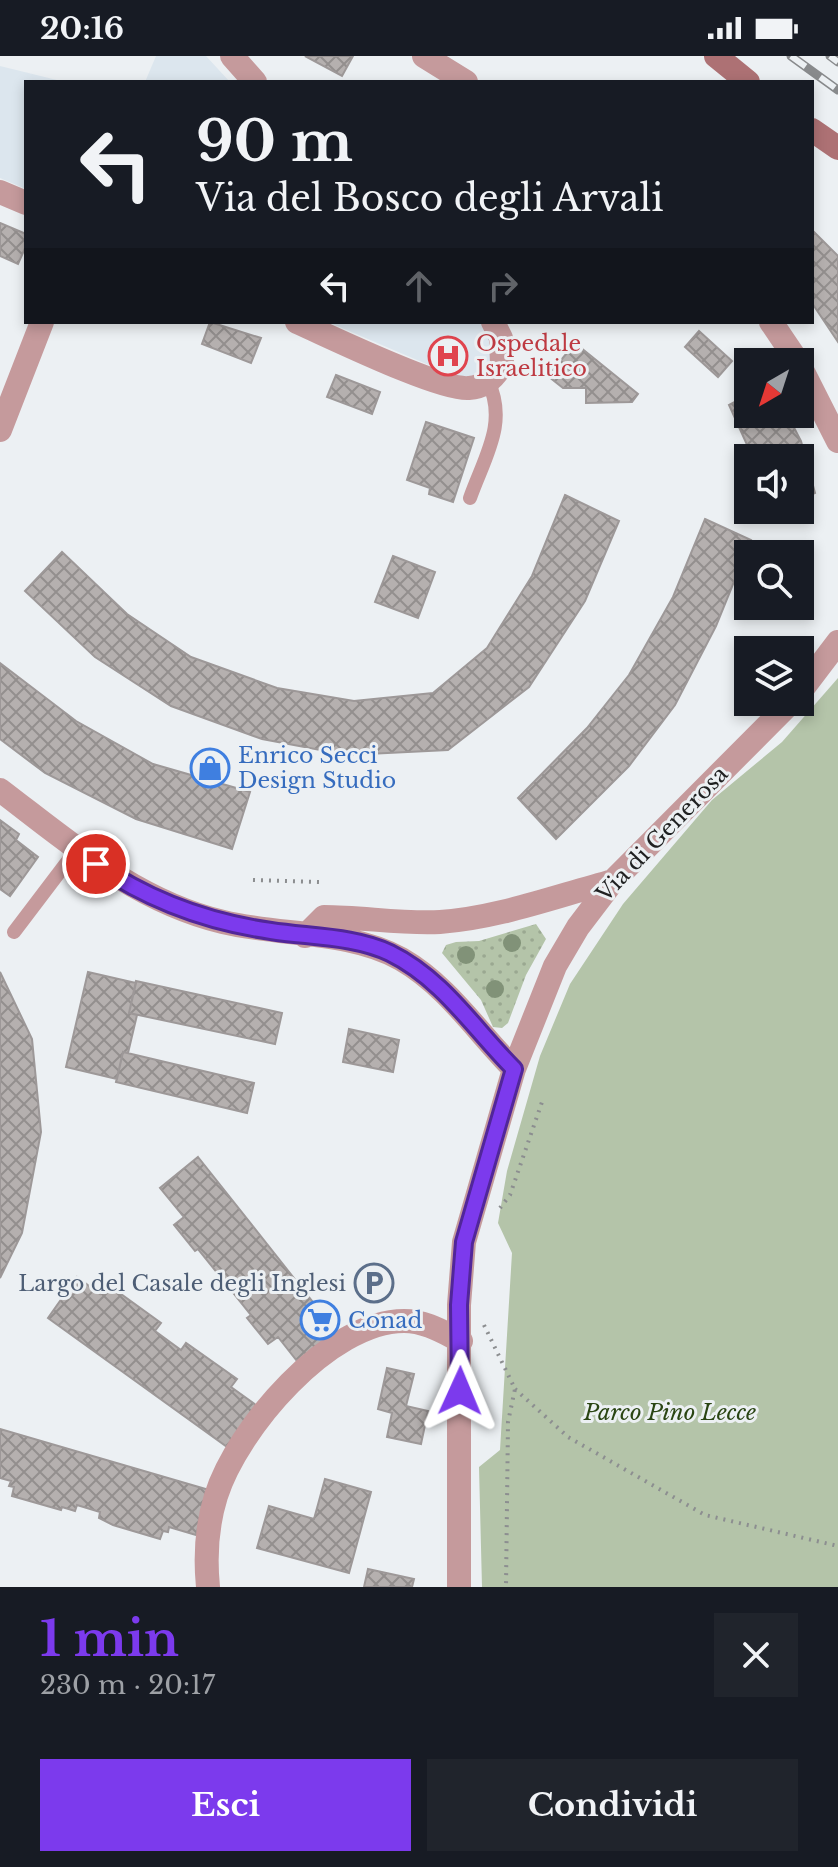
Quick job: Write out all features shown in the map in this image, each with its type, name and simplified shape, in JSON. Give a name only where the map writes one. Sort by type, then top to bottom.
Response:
[{"type":"main road","points":[[716,56],[746,80]]},
{"type":"main road","points":[[814,131],[838,148]]},
{"type":"street","points":[[232,56],[253,80]]},
{"type":"street","points":[[424,56],[463,80]]},
{"type":"street","points":[[0,192],[24,202]]},
{"type":"street","points":[[0,430],[41,324]]},
{"type":"street","points":[[302,324],[457,388],[474,387],[498,373],[504,354],[494,324]]},
{"type":"street","points":[[772,324],[788,348]]},
{"type":"street","points":[[814,394],[838,441]]},
{"type":"street","name":"Via di Generosa","points":[[814,674],[838,642]]},
{"type":"street","name":"Via di Generosa","points":[[459,1587],[459,1305],[467,1227],[514,1069],[555,966],[578,927],[613,881],[777,716]]},
{"type":"street","points":[[0,790],[116,877],[174,906],[224,922],[379,948],[411,965],[447,995],[514,1069]]},
{"type":"street","points":[[305,936],[324,917],[369,917],[408,923],[480,917],[613,881]]},
{"type":"street","points":[[208,1587],[207,1552],[212,1511],[237,1451],[286,1389],[334,1347],[369,1327],[408,1321],[437,1329],[461,1341]]},
{"type":"lane","points":[[470,498],[499,417],[497,400],[488,381]]},
{"type":"lane","points":[[14,932],[77,849]]},
{"type":"path","points":[[253,880],[319,882]]},
{"type":"path","points":[[495,1214],[510,1195],[542,1102]]},
{"type":"path","points":[[459,1305],[476,1310],[515,1389],[568,1437],[705,1515],[838,1546]]},
{"type":"path","points":[[506,1587],[508,1422],[515,1389]]},
{"type":"shaded area","points":[[156,56],[206,56],[228,80],[146,80]]},
{"type":"shaded area","points":[[0,66],[57,80],[24,80],[24,188],[0,178]]},
{"type":"shaded area","name":"Ospedale Israelitico","points":[[333,324],[484,324],[494,348],[490,364],[479,376],[464,380]]},
{"type":"green space","name":"Parco Pino Lecce","points":[[838,678],[838,1587],[482,1587],[479,1467],[500,1450],[512,1253],[498,1223],[507,1171],[540,1056],[570,984],[623,904],[712,800],[782,742],[805,716],[814,716],[814,705]]},
{"type":"green space","points":[[536,924],[546,939],[526,975],[508,1023],[502,1028],[493,1027],[481,1000],[442,953],[446,945],[479,941]]},
{"type":"building","points":[[305,56],[353,56],[342,76]]},
{"type":"building","points":[[0,223],[24,233],[24,250],[18,264],[0,256]]},
{"type":"building","points":[[814,232],[838,256],[838,342],[814,306]]},
{"type":"building","points":[[209,324],[261,338],[251,363],[202,344]]},
{"type":"building","points":[[699,331],[732,361],[718,377],[685,347]]},
{"type":"building","points":[[575,343],[638,394],[632,402],[586,403],[586,388],[563,388],[548,376]]},
{"type":"building","points":[[336,375],[380,392],[372,414],[327,397]]},
{"type":"building","points":[[426,422],[474,438],[453,502],[429,494],[430,488],[407,480]]},
{"type":"building","points":[[739,428],[794,428],[802,444],[747,444]]},
{"type":"building","points":[[565,495],[619,521],[585,601],[529,687],[448,750],[347,755],[262,739],[171,706],[95,657],[25,591],[62,552],[127,614],[191,657],[277,688],[354,701],[433,693],[487,648],[532,576]]},
{"type":"building","points":[[705,519],[751,540],[734,540],[734,582],[716,626],[675,705],[629,766],[556,839],[518,798],[587,728],[629,675],[673,597]]},
{"type":"building","points":[[393,556],[435,572],[418,618],[375,602]]},
{"type":"building","points":[[0,663],[76,721],[153,764],[250,792],[232,849],[136,819],[45,773],[0,739]]},
{"type":"building","points":[[0,820],[19,834],[16,840],[38,857],[10,896],[0,889]]},
{"type":"building","points":[[0,972],[32,1039],[41,1132],[22,1233],[0,1278]]},
{"type":"building","points":[[88,972],[136,983],[129,1013],[137,1015],[128,1053],[123,1052],[117,1079],[66,1067]]},
{"type":"building","points":[[136,981],[282,1013],[275,1044],[129,1013]]},
{"type":"building","points":[[349,1029],[399,1040],[393,1072],[343,1062]]},
{"type":"building","points":[[123,1052],[254,1083],[247,1113],[116,1082]]},
{"type":"building","points":[[198,1157],[339,1335],[301,1366],[278,1337],[268,1344],[247,1318],[251,1315],[198,1249],[195,1251],[174,1225],[184,1217],[160,1188]]},
{"type":"building","points":[[77,1277],[100,1294],[107,1284],[161,1323],[155,1331],[181,1350],[186,1343],[237,1379],[231,1387],[260,1408],[230,1449],[48,1318]]},
{"type":"building","points":[[387,1368],[414,1374],[406,1406],[428,1411],[421,1444],[387,1437],[392,1413],[378,1409]]},
{"type":"building","points":[[0,1429],[209,1490],[196,1535],[169,1527],[160,1539],[113,1525],[99,1518],[100,1512],[77,1505],[75,1511],[62,1507],[61,1510],[12,1496],[14,1487],[9,1486],[11,1481],[0,1478]]},
{"type":"building","points":[[325,1479],[371,1492],[349,1573],[257,1548],[269,1506],[314,1519]]},
{"type":"building","points":[[368,1569],[414,1579],[412,1587],[364,1587]]},
{"type":"railway","points":[[791,56],[838,90]]},
{"type":"railway","points":[[830,56],[838,62]]},
{"type":"place","name":"Ospedale Israelitico","points":[[448,356]]},
{"type":"place","name":"Enrico Secci Design Studio","points":[[210,768]]},
{"type":"place","name":"Largo del Casale degli Inglesi","points":[[374,1283]]},
{"type":"place","name":"Conad","points":[[320,1320]]},
{"type":"route","points":[[96,864],[154,897],[209,918],[268,931],[379,948],[411,965],[439,987],[514,1069],[464,1242],[459,1305],[460,1391]]}]
